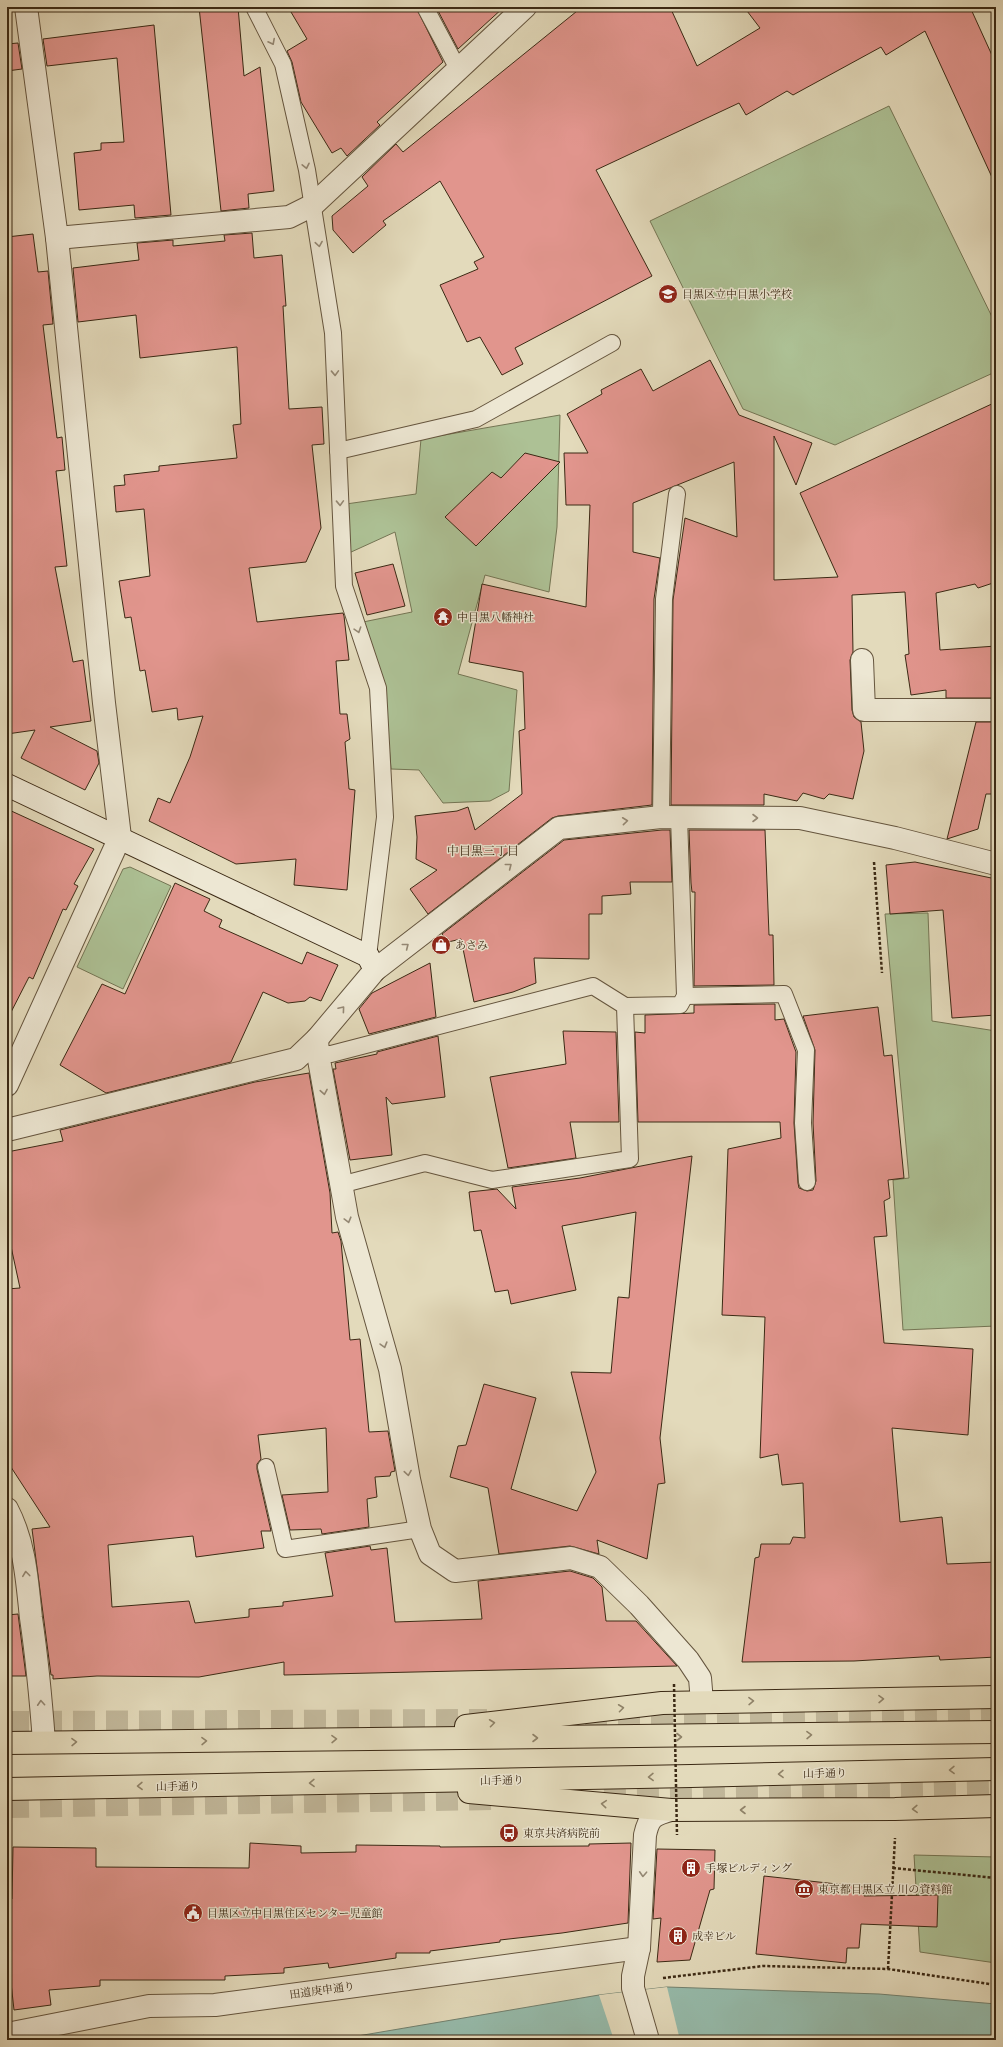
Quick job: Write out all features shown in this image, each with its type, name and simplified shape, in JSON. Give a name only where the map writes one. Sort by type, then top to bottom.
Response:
[{"type":"main road","points":[[356,1739],[662,1703],[996,1697]]},
{"type":"main road","points":[[7,1743],[996,1732]]},
{"type":"main road","name":"山手通り","points":[[7,1789],[996,1769]]},
{"type":"main road","points":[[351,1782],[670,1810],[894,1809],[996,1806]]},
{"type":"street","points":[[7,1085],[120,837],[104,703],[57,238],[26,7]]},
{"type":"street","points":[[57,238],[289,217],[313,205],[458,68],[526,7]]},
{"type":"street","points":[[862,660],[864,710],[996,710]]},
{"type":"street","points":[[7,785],[120,837],[372,963]]},
{"type":"street","points":[[7,1130],[296,1059],[317,1046],[372,963],[559,828],[670,817],[800,818],[879,834],[996,864]]},
{"type":"street","points":[[317,1046],[340,1185],[347,1217],[390,1369],[409,1479],[420,1529],[430,1554],[454,1571],[571,1558],[600,1567],[639,1605],[688,1660],[700,1678],[702,1702]]},
{"type":"street","points":[[7,1508],[15,1523],[23,1547],[40,1687],[44,1742]]},
{"type":"street","points":[[648,2040],[633,1988],[633,1976],[639,1948],[646,1829],[653,1816],[670,1810]]},
{"type":"street","name":"田道庚申通り","points":[[7,2034],[149,2006],[215,2005],[639,1948]]},
{"type":"lane","points":[[254,7],[283,64],[313,205],[333,333],[344,586],[378,688],[385,817],[372,963]]},
{"type":"lane","points":[[425,7],[458,68]]},
{"type":"lane","points":[[338,450],[476,419],[612,344]]},
{"type":"lane","points":[[317,1046],[331,1054],[593,986],[625,1006],[680,1004],[685,996],[670,817],[664,599],[677,494]]},
{"type":"lane","points":[[685,996],[784,994],[806,1050],[803,1122],[807,1182]]},
{"type":"lane","points":[[340,1185],[425,1163],[492,1180],[630,1158],[625,1006]]},
{"type":"lane","points":[[266,1467],[285,1549],[420,1529]]},
{"type":"path","points":[[879,834],[874,853],[882,974]]},
{"type":"path","points":[[674,1684],[677,1835]]},
{"type":"path","points":[[888,1969],[893,1868],[894,1809]]},
{"type":"path","points":[[893,1868],[996,1878]]},
{"type":"path","points":[[662,1978],[763,1966],[888,1969],[996,1985]]},
{"type":"shaded area","points":[[889,106],[996,325],[996,363],[993,373],[835,445],[743,409],[650,221]]},
{"type":"shaded area","points":[[560,415],[557,527],[549,592],[485,575],[458,674],[517,690],[509,791],[490,801],[443,803],[419,770],[391,769],[384,686],[363,622],[412,612],[395,532],[349,553],[346,504],[416,494],[421,439]]},
{"type":"shaded area","points":[[130,867],[171,886],[123,989],[77,967],[123,869]]},
{"type":"shaded area","points":[[928,913],[932,1021],[996,1031],[996,1326],[903,1330],[893,1180],[909,1178],[885,914]]},
{"type":"shaded area","points":[[914,1855],[996,1857],[996,1963],[920,1952]]},
{"type":"shaded area","points":[[667,1987],[879,1994],[996,2004],[996,2040],[334,2040],[599,1995]]},
{"type":"pier","points":[[667,1987],[680,2040],[614,2040],[599,1995]]},
{"type":"building","points":[[199,7],[238,7],[244,76],[260,67],[274,191],[248,194],[249,208],[221,211]]},
{"type":"building","points":[[288,7],[416,7],[443,62],[377,122],[380,125],[347,156],[341,148],[332,153],[301,102],[292,62],[287,51],[307,39]]},
{"type":"building","points":[[436,7],[504,7],[458,49]]},
{"type":"building","points":[[582,7],[670,7],[697,66],[760,28],[744,7],[970,7],[996,64],[996,186],[925,31],[886,55],[881,47],[793,95],[787,91],[746,115],[739,103],[596,170],[652,276],[515,348],[523,364],[502,375],[480,337],[467,342],[440,285],[478,269],[474,262],[484,257],[440,181],[383,221],[386,225],[353,253],[333,230],[332,216],[368,186],[362,177],[396,144],[403,152]]},
{"type":"building","points":[[154,25],[171,215],[135,218],[134,205],[79,210],[74,153],[101,150],[101,143],[124,142],[117,58],[47,66],[43,39]]},
{"type":"building","points":[[18,43],[22,69],[7,71],[7,44]]},
{"type":"building","points":[[252,233],[254,258],[282,255],[286,306],[283,306],[289,409],[322,407],[324,444],[312,445],[321,528],[306,562],[249,568],[257,622],[343,613],[344,616],[349,660],[336,661],[340,714],[347,714],[350,739],[345,742],[349,789],[355,790],[347,890],[294,885],[296,859],[236,864],[149,821],[158,798],[170,803],[190,757],[203,716],[178,720],[177,708],[152,712],[145,670],[140,671],[131,617],[125,618],[119,581],[150,576],[144,509],[116,512],[114,486],[125,485],[124,475],[159,471],[159,466],[237,458],[233,425],[241,424],[237,347],[140,358],[136,315],[78,322],[73,268],[139,260],[137,243],[173,240],[173,246],[225,241],[224,235]]},
{"type":"building","points":[[33,234],[38,272],[48,271],[53,324],[43,325],[57,438],[62,437],[65,470],[56,471],[67,566],[55,567],[73,662],[83,660],[91,721],[50,727],[97,751],[99,763],[85,790],[21,758],[35,730],[7,734],[7,237]]},
{"type":"building","points":[[710,360],[739,415],[812,443],[796,485],[774,436],[774,580],[838,577],[800,493],[996,402],[996,582],[978,588],[975,584],[936,593],[940,650],[996,646],[996,698],[946,698],[946,690],[911,695],[905,655],[909,654],[905,592],[852,595],[853,652],[850,660],[852,710],[854,717],[861,722],[864,751],[853,799],[829,794],[824,799],[803,793],[797,801],[764,794],[764,805],[671,805],[673,600],[685,518],[737,537],[734,462],[633,503],[633,552],[660,558],[654,599],[652,805],[558,816],[552,818],[428,914],[410,889],[437,870],[416,859],[417,837],[415,816],[457,811],[468,807],[475,830],[522,794],[519,731],[525,729],[523,672],[469,662],[482,584],[586,607],[590,505],[566,505],[564,453],[588,453],[567,414],[602,394],[601,390],[641,369],[653,391]]},
{"type":"building","points":[[525,453],[560,462],[476,546],[445,517],[492,472],[501,478]]},
{"type":"building","points":[[393,564],[405,606],[367,615],[355,573]]},
{"type":"building","points":[[976,722],[996,722],[996,794],[986,794],[978,829],[947,839]]},
{"type":"building","points":[[7,809],[94,849],[74,884],[78,886],[66,910],[63,909],[33,979],[29,977],[7,1020]]},
{"type":"building","points":[[670,830],[672,882],[630,882],[631,894],[602,896],[602,914],[589,914],[589,959],[534,958],[536,983],[513,992],[474,1002],[461,939],[448,942],[442,934],[564,840]]},
{"type":"building","points":[[689,830],[765,830],[769,935],[773,935],[774,985],[694,986],[695,892],[692,892],[691,883]]},
{"type":"building","points":[[915,862],[996,879],[996,975],[993,975],[996,1015],[952,1018],[943,910],[890,914],[886,865]]},
{"type":"building","points":[[175,883],[210,899],[204,911],[222,920],[219,927],[302,964],[307,952],[338,965],[321,1001],[310,997],[305,1001],[288,1003],[263,992],[231,1062],[106,1093],[60,1065],[102,984],[125,994]]},
{"type":"building","points":[[430,963],[436,1017],[369,1034],[359,1009],[372,993]]},
{"type":"building","points":[[775,1004],[775,1020],[784,1019],[796,1052],[794,1123],[798,1183],[799,1188],[807,1191],[813,1190],[816,1181],[813,1123],[815,1050],[803,1016],[878,1007],[884,1056],[892,1055],[904,1178],[888,1180],[890,1198],[884,1201],[887,1236],[874,1237],[884,1343],[973,1349],[968,1435],[892,1428],[900,1522],[942,1517],[947,1564],[996,1562],[996,1657],[940,1660],[939,1656],[854,1661],[742,1662],[755,1558],[759,1557],[761,1544],[790,1544],[793,1537],[805,1538],[803,1483],[782,1485],[778,1454],[760,1458],[765,1317],[722,1315],[728,1149],[781,1138],[780,1122],[638,1122],[635,1032],[645,1033],[645,1015],[694,1013],[694,1005]]},
{"type":"building","points":[[563,1031],[616,1032],[619,1122],[570,1122],[576,1158],[508,1168],[490,1077],[566,1064]]},
{"type":"building","points":[[438,1036],[445,1097],[392,1104],[386,1097],[392,1155],[350,1160],[333,1069],[336,1069],[335,1063],[377,1054],[377,1052]]},
{"type":"building","points":[[309,1073],[330,1193],[332,1233],[338,1232],[341,1241],[350,1340],[360,1339],[369,1432],[388,1431],[395,1471],[391,1472],[390,1476],[375,1477],[377,1497],[367,1499],[369,1527],[322,1534],[321,1529],[290,1530],[282,1495],[328,1492],[326,1428],[258,1435],[261,1459],[257,1464],[257,1469],[271,1531],[261,1531],[264,1548],[196,1557],[193,1536],[108,1545],[112,1607],[189,1601],[195,1623],[249,1617],[249,1609],[283,1606],[283,1602],[333,1596],[325,1553],[370,1546],[371,1550],[387,1548],[395,1622],[482,1619],[478,1581],[570,1571],[593,1578],[602,1587],[606,1621],[636,1621],[677,1666],[284,1675],[284,1662],[199,1677],[97,1676],[53,1679],[53,1675],[51,1675],[32,1529],[50,1527],[7,1461],[7,1289],[20,1288],[7,1228],[7,1152],[63,1141],[60,1130],[255,1082]]},
{"type":"building","points":[[692,1156],[660,1438],[665,1483],[658,1484],[647,1559],[597,1540],[599,1554],[570,1546],[499,1554],[488,1488],[450,1477],[458,1446],[466,1445],[484,1384],[536,1398],[511,1489],[577,1511],[596,1472],[571,1372],[611,1373],[618,1297],[629,1298],[636,1212],[562,1226],[576,1290],[511,1304],[508,1290],[495,1292],[481,1230],[474,1231],[469,1192],[497,1189],[516,1209],[512,1187],[580,1178]]},
{"type":"building","points":[[18,1614],[26,1676],[7,1676],[7,1615]]},
{"type":"building","points":[[250,1843],[301,1846],[301,1853],[356,1852],[356,1845],[440,1847],[589,1846],[589,1844],[631,1843],[628,1923],[562,1933],[500,1940],[500,1942],[430,1951],[430,1953],[396,1953],[396,1958],[329,1968],[328,1963],[284,1968],[284,1973],[225,1976],[225,1980],[100,1980],[100,1986],[49,1990],[51,2005],[14,2010],[7,1946],[7,1899],[12,1899],[13,1847],[96,1848],[96,1867],[249,1868]]},
{"type":"building","points":[[657,1849],[715,1850],[714,1889],[710,1890],[690,1960],[657,1962],[661,1918],[653,1919]]},
{"type":"building","points":[[764,1876],[864,1887],[864,1896],[938,1895],[937,1927],[861,1924],[859,1948],[847,1948],[846,1963],[756,1954]]},
{"type":"tunnel","points":[[585,1720],[694,1720],[996,1714]]},
{"type":"tunnel","points":[[7,1722],[487,1720]]},
{"type":"tunnel","points":[[604,1796],[996,1788]]},
{"type":"tunnel","points":[[7,1807],[492,1799]]},
{"type":"place","name":"目黒区立中目黒小学校","points":[[668,294]]},
{"type":"place","name":"中目黒八幡神社","points":[[443,617]]},
{"type":"place","name":"あさみ","points":[[441,945]]},
{"type":"place","name":"東京共済病院前","points":[[509,1833]]},
{"type":"place","name":"手塚ビルディング","points":[[691,1868]]},
{"type":"place","name":"東京都目黒区立 川の資料館","points":[[804,1889]]},
{"type":"place","name":"目黒区立中目黒住区センター児童館","points":[[193,1913]]},
{"type":"place","name":"成幸ビル","points":[[678,1936]]},
{"type":"district","name":"中目黒三丁目","points":[[483,851]]}]
